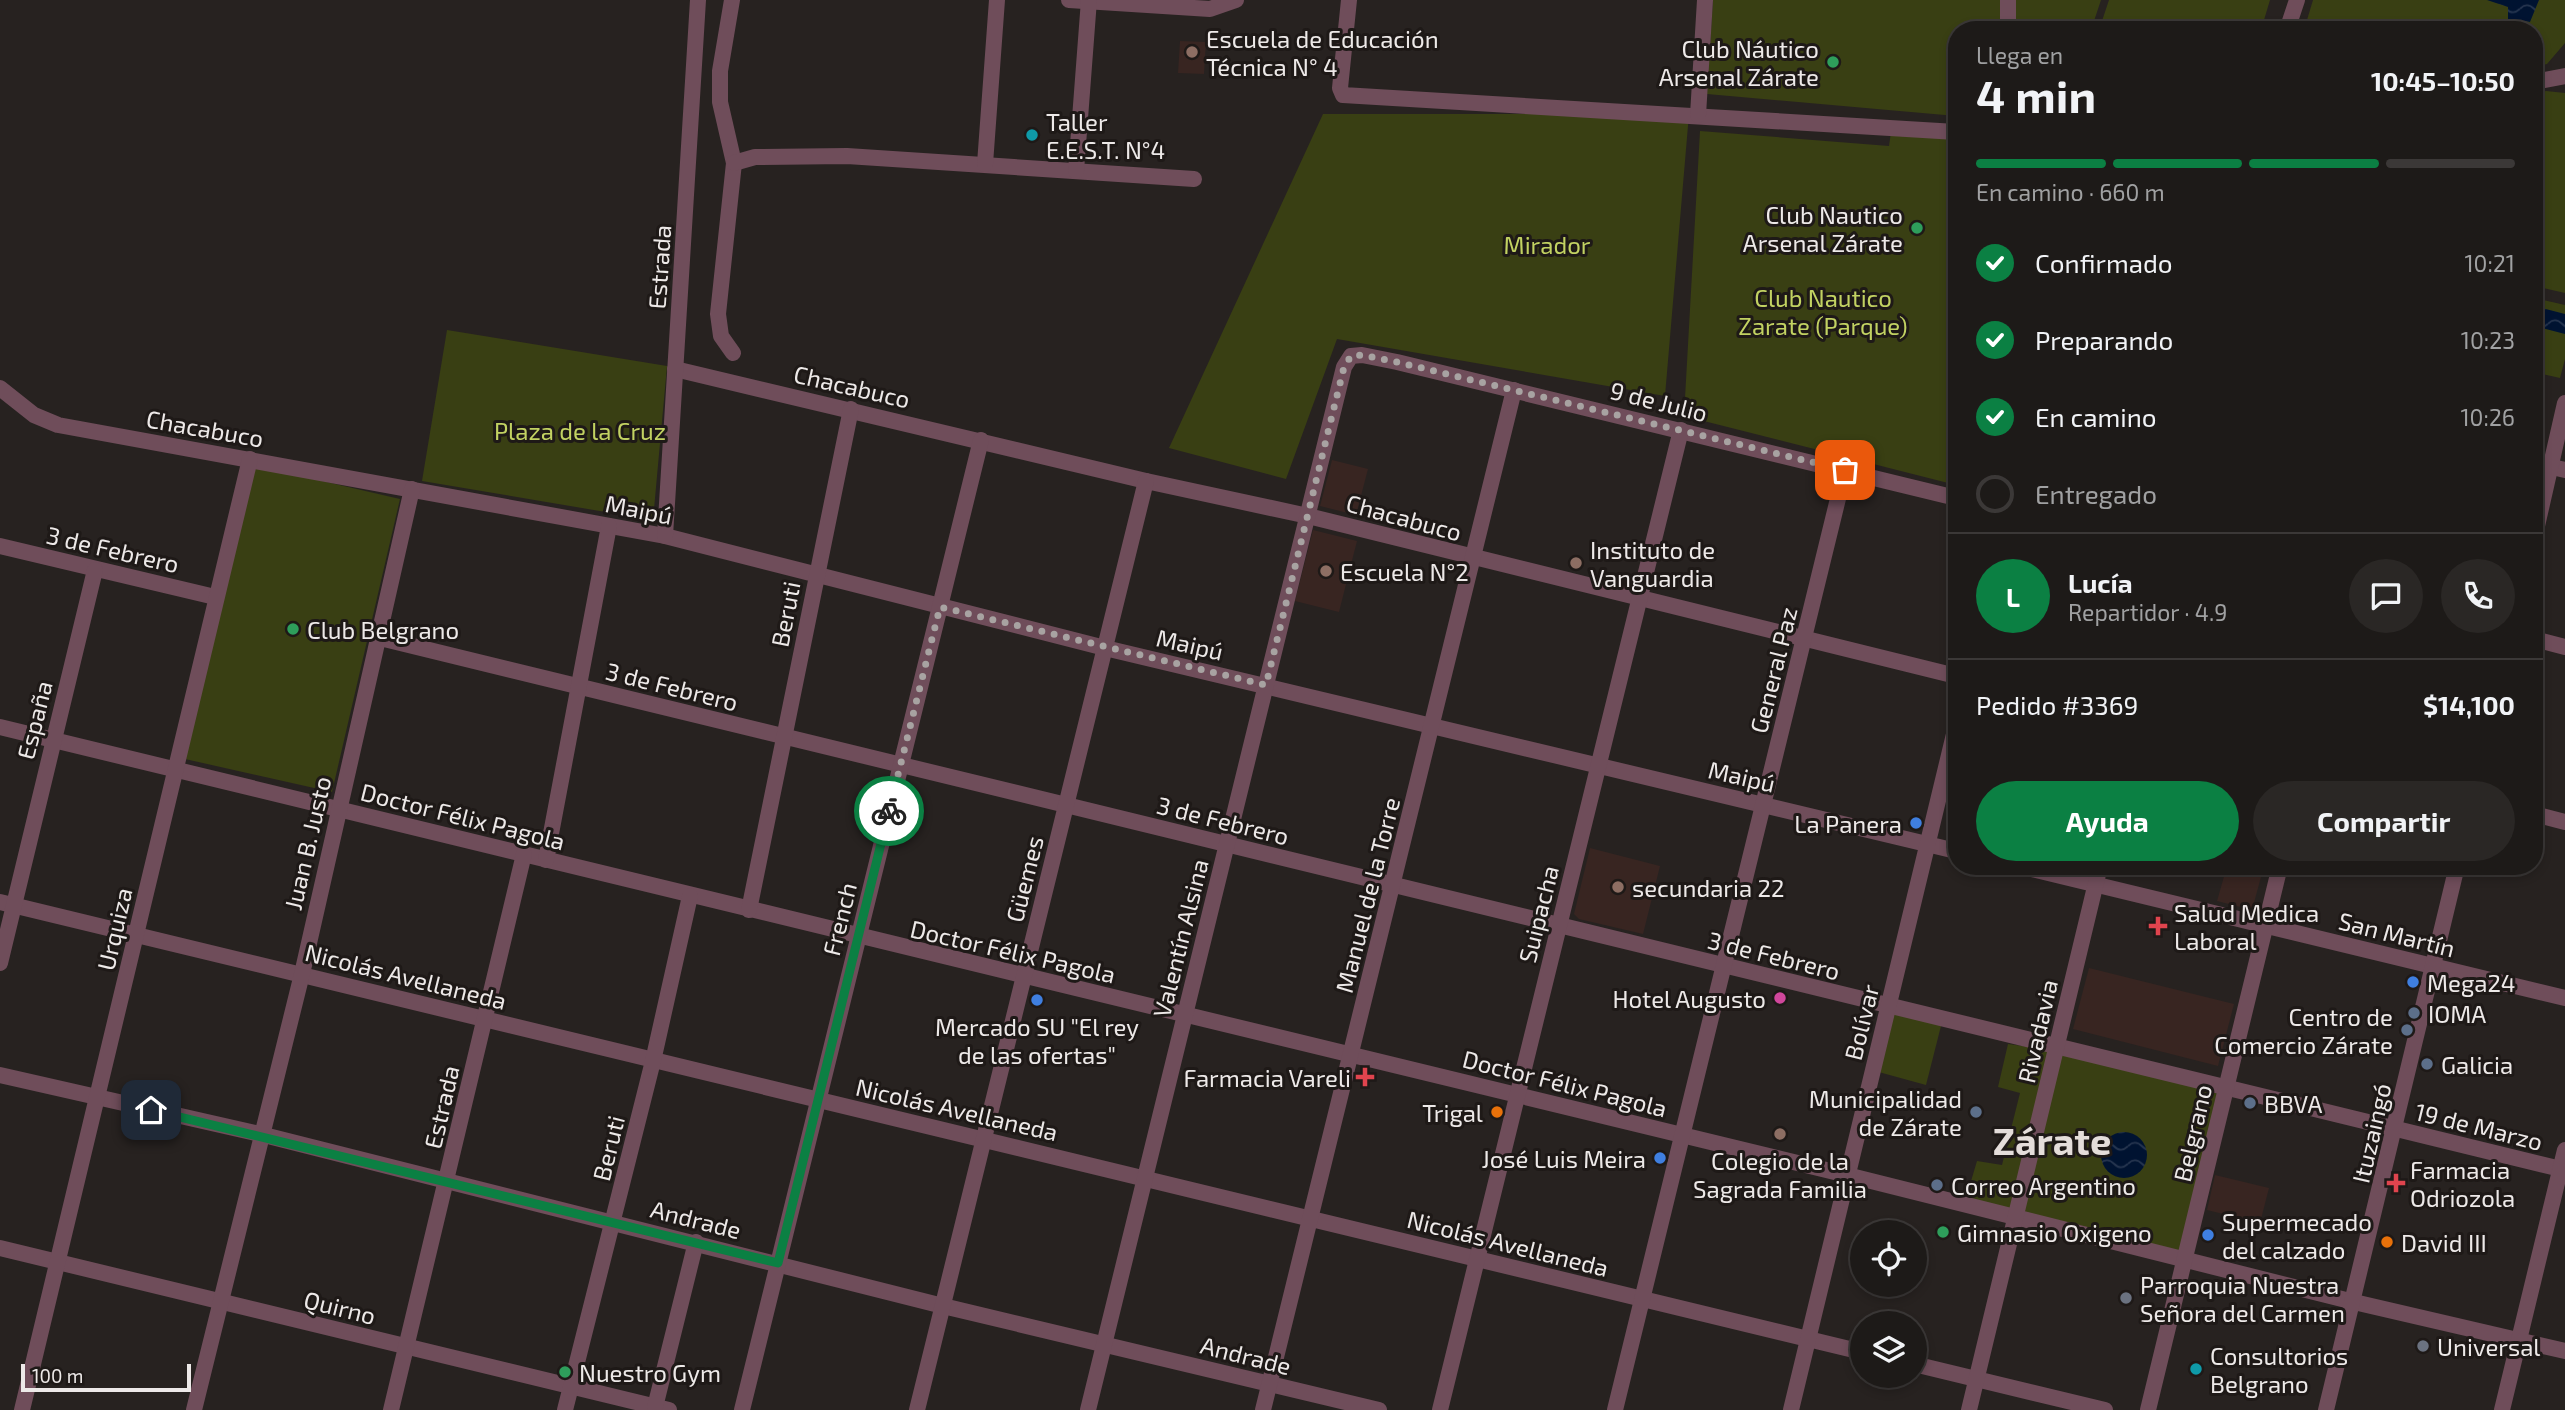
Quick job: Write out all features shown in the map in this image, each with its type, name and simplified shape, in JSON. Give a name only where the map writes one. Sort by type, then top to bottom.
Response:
[{"type":"street","name":"Estrada","points":[[665,536],[698,0]]},
{"type":"street","points":[[732,0],[720,71],[720,102],[734,163],[718,314],[721,336],[733,353]]},
{"type":"street","points":[[985,164],[997,0]]},
{"type":"street","points":[[1069,0],[1168,4],[1210,9],[1236,0]]},
{"type":"street","points":[[1349,0],[1340,88],[1343,95],[1948,131]]},
{"type":"street","points":[[1698,115],[1705,0]]},
{"type":"street","points":[[2008,0],[2008,21]]},
{"type":"street","points":[[2282,21],[2288,0]]},
{"type":"street","points":[[2290,21],[2297,0]]},
{"type":"street","points":[[1076,171],[1089,1]]},
{"type":"street","points":[[2543,80],[2564,75]]},
{"type":"street","points":[[734,163],[755,158],[797,155],[1194,178]]},
{"type":"street","name":"9 de Julio","points":[[1351,356],[1385,359],[1948,496]]},
{"type":"street","name":"Valentín Alsina","points":[[1088,1410],[1344,367],[1351,356]]},
{"type":"street","name":"Chacabuco","points":[[675,369],[1146,481],[1308,516],[1472,559],[1640,597],[1948,674]]},
{"type":"street","name":"Chacabuco","points":[[0,388],[34,415],[58,425],[412,489]]},
{"type":"street","name":"Manuel de la Torre","points":[[1263,1410],[1514,390]]},
{"type":"street","points":[[2543,512],[2558,468],[2565,403]]},
{"type":"street","name":"Beruti","points":[[749,910],[851,409]]},
{"type":"street","name":"Suipacha","points":[[1440,1410],[1681,430]]},
{"type":"street","name":"French","points":[[742,1410],[981,440]]},
{"type":"street","name":"Urquiza","points":[[22,1410],[250,459]]},
{"type":"street","name":"General Paz","points":[[1615,1410],[1845,470]]},
{"type":"street","name":"Güemes","points":[[917,1410],[1146,481]]},
{"type":"street","name":"Maipú","points":[[412,489],[665,536],[1105,648],[1948,849]]},
{"type":"street","name":"Juan B. Justo","points":[[194,1410],[260,1134],[302,974],[412,489]]},
{"type":"street","points":[[546,860],[609,526]]},
{"type":"street","name":"3 de Febrero","points":[[0,546],[215,597]]},
{"type":"street","name":"España","points":[[0,963],[7,904],[95,570]]},
{"type":"street","name":"3 de Febrero","points":[[380,638],[2055,1047]]},
{"type":"street","points":[[2543,641],[2565,647]]},
{"type":"street","name":"Doctor Félix Pagola","points":[[0,727],[1847,1175],[2354,1302],[2565,1351]]},
{"type":"street","name":"Bolívar","points":[[1791,1410],[1948,760]]},
{"type":"street","points":[[2543,816],[2565,822]]},
{"type":"street","name":"Estrada","points":[[391,1410],[524,855]]},
{"type":"street","points":[[2058,875],[2096,884]]},
{"type":"street","name":"Rivadavia","points":[[1969,1410],[2098,875]]},
{"type":"street","name":"Belgrano","points":[[2148,1410],[2278,875]]},
{"type":"street","name":"Ituzaingó","points":[[2326,1410],[2396,1129],[2455,875]]},
{"type":"street","name":"San Martín","points":[[2096,884],[2565,998]]},
{"type":"street","name":"Beruti","points":[[565,1410],[614,1222],[690,896]]},
{"type":"street","name":"Nicolás Avellaneda","points":[[7,904],[1850,1349]]},
{"type":"street","name":"19 de Marzo","points":[[2055,1047],[2563,1170]]},
{"type":"street","name":"Andrade","points":[[0,1075],[260,1134],[943,1306],[1379,1410]]},
{"type":"street","points":[[2502,1410],[2563,1170],[2565,1150]]},
{"type":"street","points":[[662,1408],[696,1242]]},
{"type":"street","name":"Quirno","points":[[0,1248],[662,1408]]},
{"type":"street","points":[[1927,1367],[2105,1410]]},
{"type":"shaded area","name":"Escuela de Educación Técnica N° 4","points":[[1180,41],[1206,42],[1204,74],[1178,73]]},
{"type":"shaded area","points":[[1332,460],[1368,469],[1356,515],[1320,506]]},
{"type":"shaded area","name":"Escuela N°2","points":[[1313,530],[1357,541],[1339,612],[1295,601]]},
{"type":"shaded area","name":"secundaria 22","points":[[1590,848],[1660,866],[1643,934],[1579,919],[1574,914]]},
{"type":"shaded area","points":[[2224,875],[2262,875],[2252,910],[2217,901]]},
{"type":"shaded area","points":[[2089,968],[2234,1004],[2218,1066],[2073,1029]]},
{"type":"shaded area","points":[[2215,1175],[2269,1188],[2260,1223],[2207,1210]]},
{"type":"green space","name":"Club Náutico Arsenal Zárate","points":[[1713,0],[2101,0],[2094,21],[1948,21],[1948,115],[1707,94]]},
{"type":"green space","points":[[2109,0],[2270,0],[2264,21],[2102,21]]},
{"type":"green space","points":[[2313,0],[2565,0],[2565,43],[2547,64],[2543,65],[2543,21],[2307,21]]},
{"type":"green space","points":[[2543,92],[2565,93],[2565,293],[2543,288]]},
{"type":"green space","name":"Mirador","points":[[1323,114],[1689,114],[1665,396],[1337,339],[1286,479],[1169,448]]},
{"type":"green space","name":"Club Nautico Zarate (Parque)","points":[[1700,131],[1889,146],[1891,132],[1948,139],[1948,483],[1684,416]]},
{"type":"green space","points":[[2543,300],[2565,305],[2565,359],[2560,378],[2543,374]]},
{"type":"green space","name":"Plaza de la Cruz","points":[[447,330],[667,366],[653,520],[422,481]]},
{"type":"green space","name":"Club Belgrano","points":[[253,465],[400,499],[332,792],[185,759]]},
{"type":"green space","points":[[1891,1009],[1942,1022],[1926,1085],[1875,1071]]},
{"type":"green space","points":[[2008,1044],[2052,1050],[2014,1210],[1966,1198],[1977,1161],[2002,1165],[2020,1093],[1998,1087]]},
{"type":"green space","points":[[2061,1054],[2218,1092],[2181,1250],[2175,1252],[2026,1216],[2023,1209]]},
{"type":"water","points":[[2487,0],[2539,0],[2530,21],[2508,19],[2508,7]]},
{"type":"water","points":[[2543,308],[2565,314],[2565,334],[2543,328]]},
{"type":"water","points":[[2124,1132],[2133,1133],[2140,1139],[2146,1146],[2146,1164],[2140,1171],[2133,1177],[2124,1178],[2115,1177],[2108,1171],[2102,1164],[2101,1155],[2102,1146],[2108,1139],[2115,1133]]},
{"type":"way so far","points":[[889,811],[940,607],[1266,685],[1344,367],[1351,356],[1362,355],[1397,362],[1845,470]]},
{"type":"place","name":"Escuela de Educación Técnica N° 4","points":[[1192,52]]},
{"type":"place","name":"Club Náutico Arsenal Zárate","points":[[1833,62]]},
{"type":"place","name":"Taller E.E.S.T. N°4","points":[[1032,135]]},
{"type":"place","name":"Club Nautico Arsenal Zárate","points":[[1917,228]]},
{"type":"place","name":"Instituto de Vanguardia","points":[[1576,563]]},
{"type":"place","name":"Escuela N°2","points":[[1326,571]]},
{"type":"place","name":"Club Belgrano","points":[[293,629]]},
{"type":"place","name":"La Panera","points":[[1916,823]]},
{"type":"place","name":"secundaria 22","points":[[1618,887]]},
{"type":"place","name":"Salud Medica Laboral","points":[[2158,926]]},
{"type":"place","name":"Mega24","points":[[2413,982]]},
{"type":"place","name":"Hotel Augusto","points":[[1780,998]]},
{"type":"place","name":"Mercado SU \"El rey de las ofertas\"","points":[[1037,1000]]},
{"type":"place","name":"IOMA","points":[[2414,1013]]},
{"type":"place","name":"Centro de Comercio Zárate","points":[[2407,1030]]},
{"type":"place","name":"Galicia","points":[[2427,1064]]},
{"type":"place","name":"Farmacia Vareli","points":[[1365,1077]]},
{"type":"place","name":"BBVA","points":[[2250,1103]]},
{"type":"place","name":"Trigal","points":[[1497,1112]]},
{"type":"place","name":"Municipalidad de Zárate","points":[[1976,1112]]},
{"type":"place","name":"Colegio de la Sagrada Familia","points":[[1780,1134]]},
{"type":"place","name":"José Luis Meira","points":[[1660,1158]]},
{"type":"place","name":"Farmacia Odriozola","points":[[2396,1183]]},
{"type":"place","name":"Correo Argentino","points":[[1937,1185]]},
{"type":"place","name":"Gimnasio Oxigeno","points":[[1943,1232]]},
{"type":"place","name":"Supermecado del calzado","points":[[2208,1235]]},
{"type":"place","name":"David III","points":[[2387,1242]]},
{"type":"place","name":"Parroquia Nuestra Señora del Carmen","points":[[2126,1298]]},
{"type":"place","name":"Universal","points":[[2423,1346]]},
{"type":"place","name":"Consultorios Belgrano","points":[[2196,1369]]},
{"type":"place","name":"Nuestro Gym","points":[[565,1372]]},
{"type":"district","name":"Zárate","points":[[2052,1140]]},
{"type":"route","points":[[151,1110],[260,1134],[778,1263],[889,811]]}]
